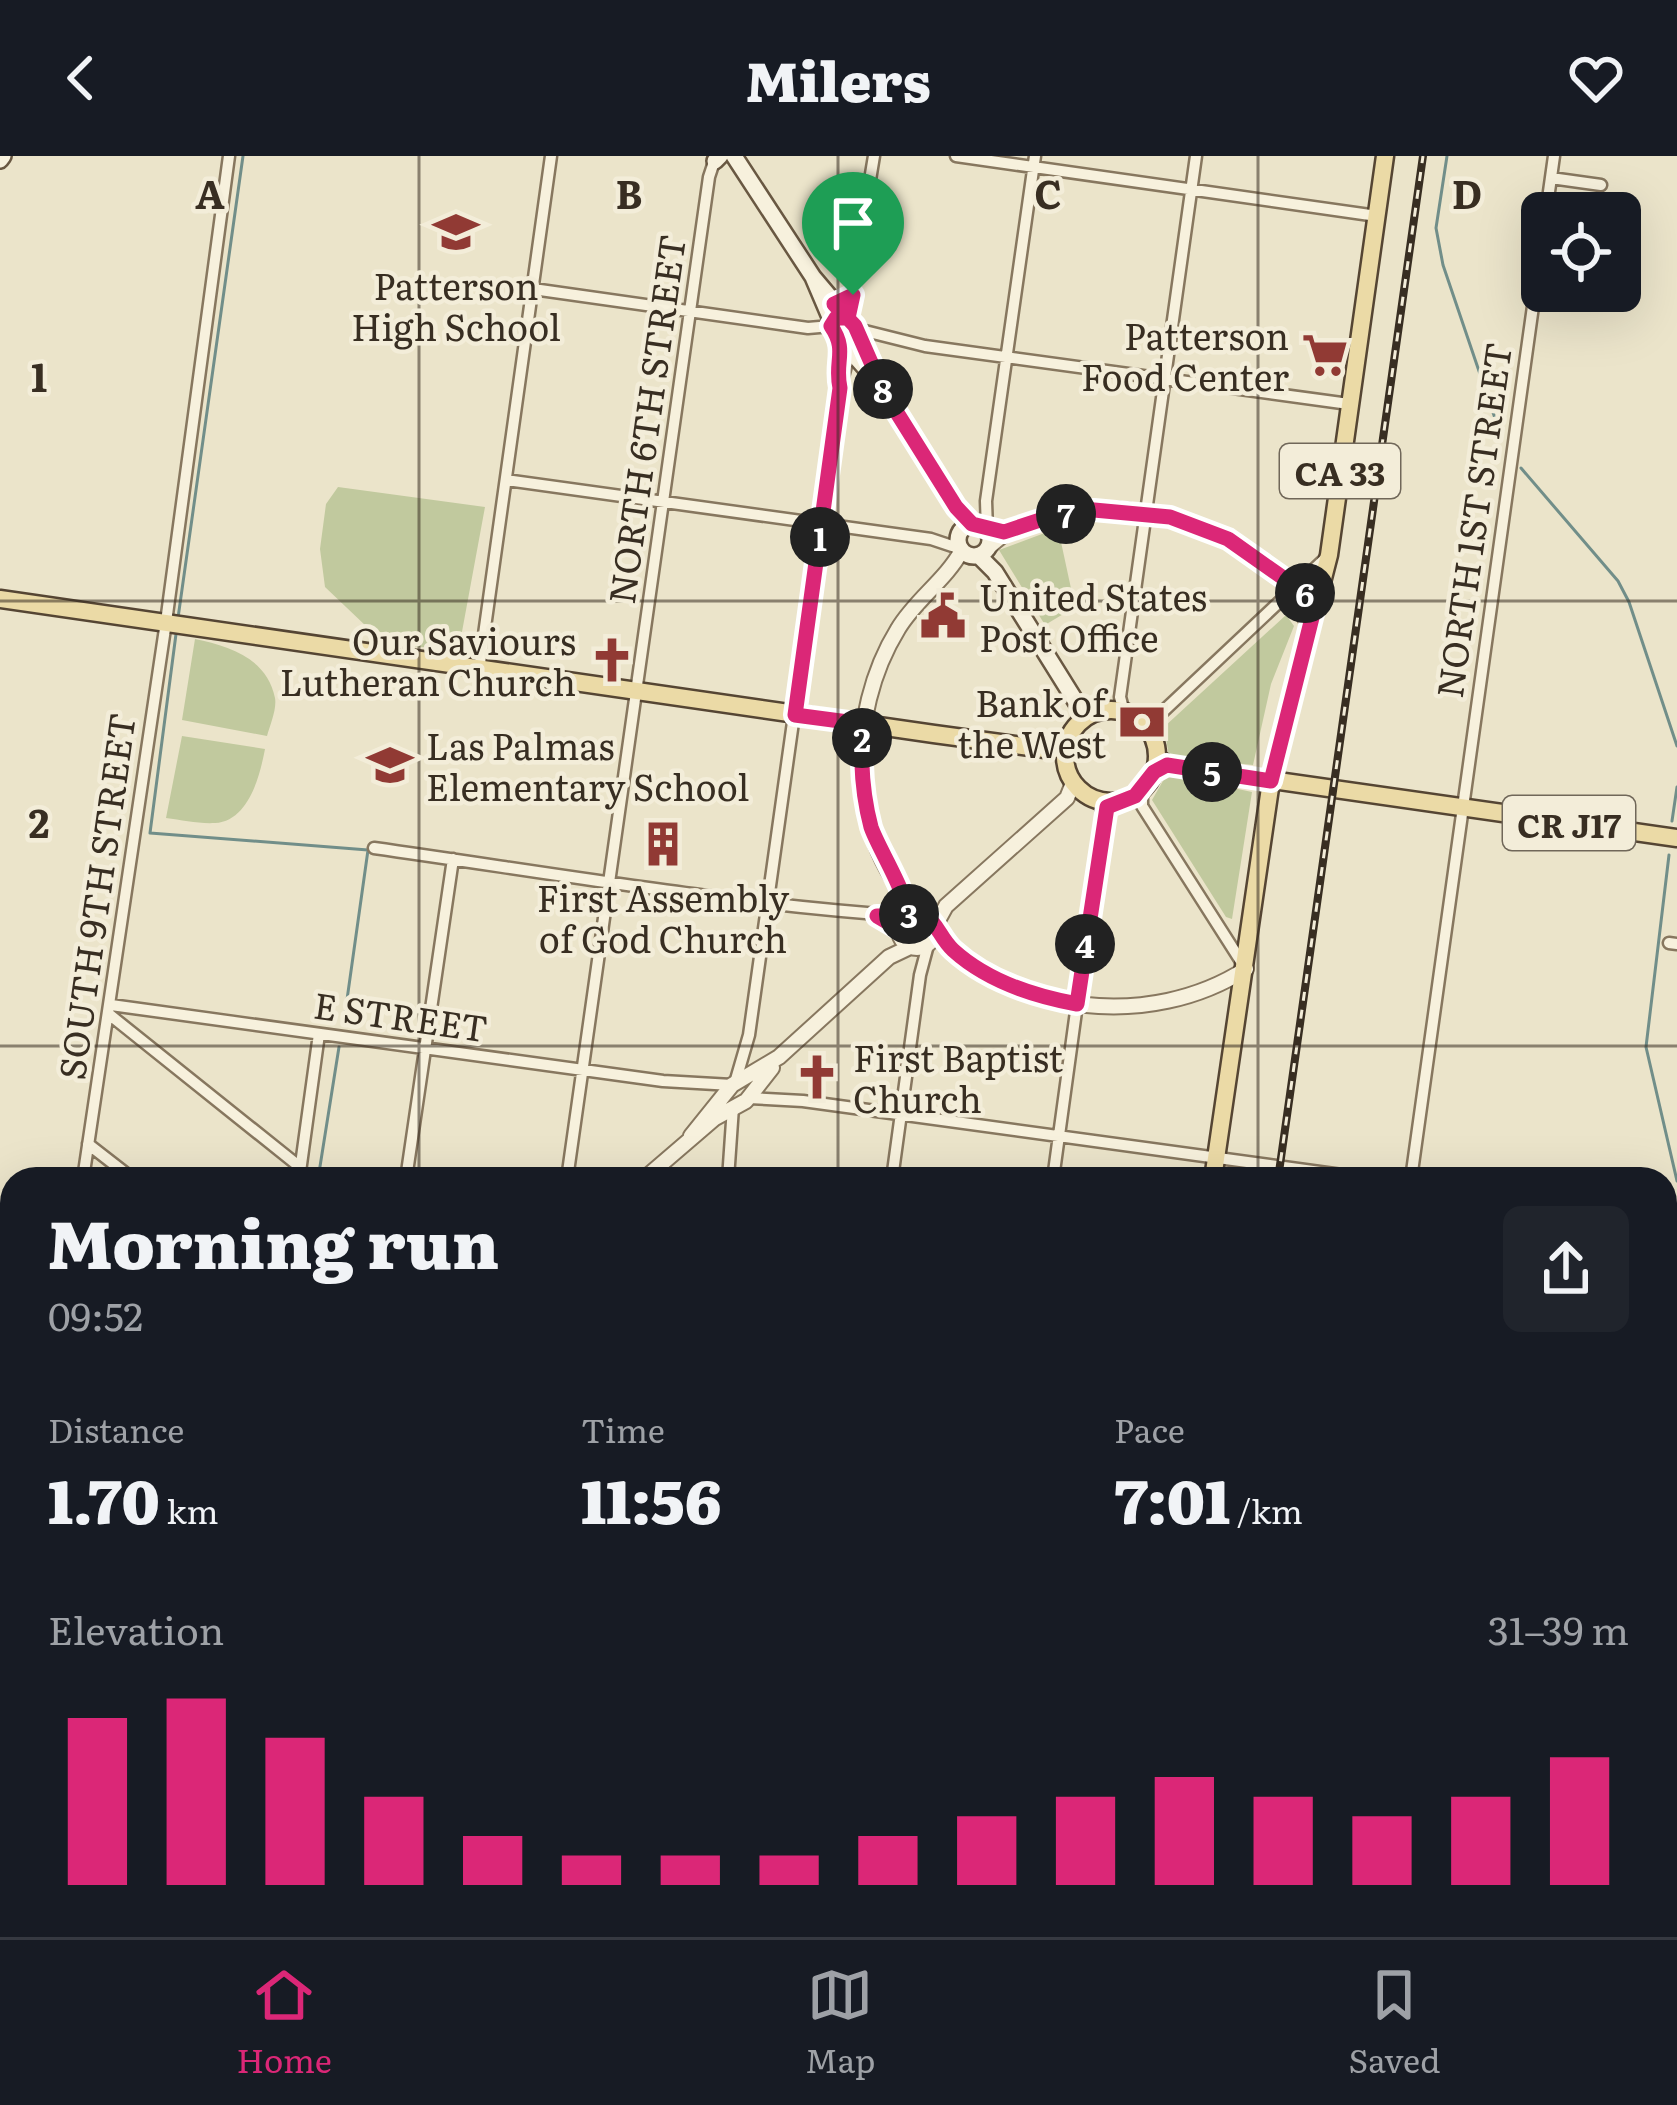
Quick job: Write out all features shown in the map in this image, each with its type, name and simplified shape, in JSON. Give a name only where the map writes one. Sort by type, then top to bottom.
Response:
[{"type":"main road","points":[[737,156],[1082,714]]},
{"type":"main road","name":"CA 33","points":[[1215,1167],[1271,781],[1329,555],[1385,156]]},
{"type":"main road","points":[[843,380],[854,366],[848,334],[854,290]]},
{"type":"main road","points":[[0,599],[1061,751],[1105,800],[1159,765],[1134,715],[1082,714]]},
{"type":"main road","points":[[1061,751],[1082,714]]},
{"type":"main road","name":"CR J17","points":[[1159,765],[1677,838]]},
{"type":"street","name":"SOUTH 9TH STREET","points":[[85,1167],[229,156]]},
{"type":"street","points":[[479,670],[550,156]]},
{"type":"street","points":[[729,1167],[843,380],[838,372],[848,334],[874,156]]},
{"type":"street","points":[[956,156],[1034,162],[1377,216]]},
{"type":"street","points":[[1134,715],[1146,512],[1196,156]]},
{"type":"street","points":[[1549,192],[1554,156]]},
{"type":"street","name":"NORTH 6TH STREET","points":[[569,1167],[713,161]]},
{"type":"street","points":[[894,1167],[920,975],[918,930],[880,852],[867,811],[861,763],[863,724],[873,682],[890,642],[914,605],[974,540],[986,500],[1034,162]]},
{"type":"street","points":[[1551,178],[1601,185]]},
{"type":"street","points":[[532,290],[1349,404]]},
{"type":"street","name":"NORTH 1ST STREET","points":[[1413,1167],[1532,312]]},
{"type":"street","points":[[506,480],[931,539],[974,540],[1076,512],[1146,512],[1222,536],[1317,598]]},
{"type":"street","points":[[1134,715],[1281,601],[1329,555]]},
{"type":"street","points":[[1281,601],[1300,613],[1309,628]]},
{"type":"street","points":[[657,1167],[946,906],[1105,800]]},
{"type":"street","points":[[374,848],[877,916],[918,930],[1010,986],[1077,1004],[1162,1001],[1227,981],[1246,969],[1105,800]]},
{"type":"street","points":[[1054,1167],[1105,800]]},
{"type":"street","points":[[408,1167],[452,859]]},
{"type":"street","points":[[110,1010],[292,1167]]},
{"type":"street","name":"E STREET","points":[[110,1010],[425,1048],[1278,1167]]},
{"type":"street","points":[[300,1167],[319,1034]]},
{"type":"street","points":[[731,1152],[749,1035]]},
{"type":"street","points":[[691,1136],[741,1092]]},
{"type":"street","points":[[88,1144],[118,1167]]},
{"type":"green space","points":[[338,487],[485,507],[459,648],[417,647],[367,627],[325,587],[320,549],[326,504]]},
{"type":"green space","points":[[1058,528],[1075,607],[1045,625],[999,550]]},
{"type":"green space","points":[[1286,615],[1294,626],[1271,684],[1253,765],[1169,756],[1164,727]]},
{"type":"green space","points":[[195,639],[233,650],[264,673],[275,702],[267,736],[182,720]]},
{"type":"green space","points":[[182,736],[265,749],[251,795],[227,820],[203,823],[166,818]]},
{"type":"green space","points":[[1167,774],[1252,792],[1232,919],[1226,917],[1152,800]]},
{"type":"waterway","points":[[178,618],[243,156]]},
{"type":"waterway","points":[[1447,156],[1436,228],[1443,265],[1500,433]]},
{"type":"waterway","points":[[1521,468],[1618,581],[1677,746]]},
{"type":"waterway","points":[[176,634],[150,833],[368,850],[344,1021]]},
{"type":"waterway","points":[[1672,821],[1677,787]]},
{"type":"waterway","points":[[1669,855],[1646,1047],[1674,1167]]},
{"type":"waterway","points":[[320,1167],[339,1047]]},
{"type":"railway","points":[[1280,1167],[1423,156]]},
{"type":"place","name":"Patterson High School","points":[[456,232]]},
{"type":"place","name":"Patterson Food Center","points":[[1325,355]]},
{"type":"place","name":"United States Post Office","points":[[943,616]]},
{"type":"place","name":"Our Saviours Lutheran Church","points":[[612,660]]},
{"type":"place","name":"Bank of the West","points":[[1142,722]]},
{"type":"place","name":"Las Palmas Elementary School","points":[[390,765]]},
{"type":"place","name":"First Assembly of God Church","points":[[663,844]]},
{"type":"place","name":"First Baptist Church","points":[[817,1077]]},
{"type":"route","points":[[853,295],[834,304],[844,316],[849,319],[859,332],[884,392],[956,507],[972,524],[1004,532],[1052,516],[1094,510],[1170,517],[1228,539],[1317,598],[1271,781],[1167,765],[1154,772],[1135,796],[1107,807],[1077,1004],[1031,994],[991,976],[955,952],[924,914],[916,912],[906,916],[877,916],[899,929],[906,916],[906,910],[867,811],[861,763],[863,724],[795,715],[840,388],[841,342],[831,326],[836,318],[844,316],[848,318],[853,295]]}]
